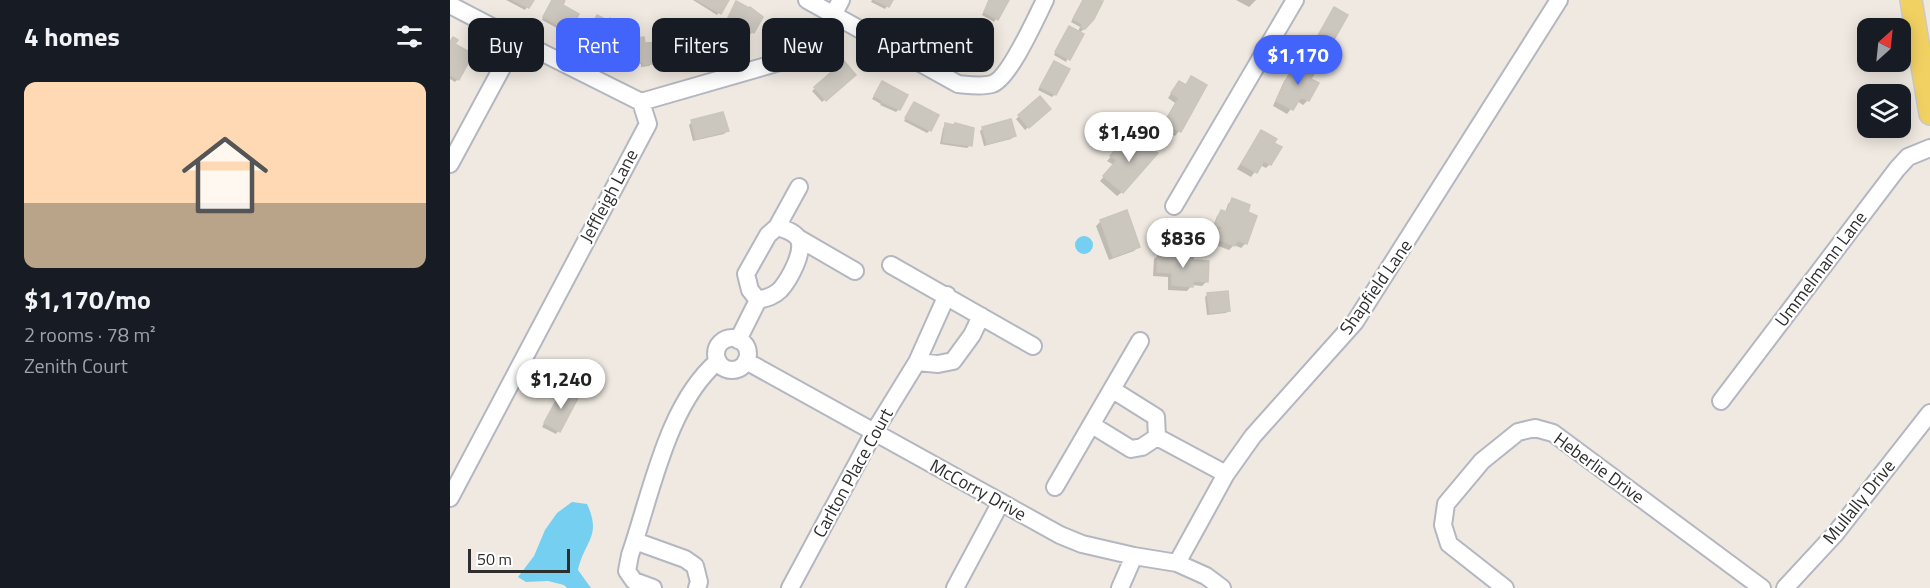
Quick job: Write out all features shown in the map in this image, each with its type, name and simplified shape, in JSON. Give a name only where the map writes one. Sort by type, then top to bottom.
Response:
[{"type":"main road","points":[[1911,0],[1930,114]]},
{"type":"street","points":[[807,0],[958,84],[994,84],[1010,68],[1045,0]]},
{"type":"street","points":[[544,54],[641,102],[787,60],[811,49],[841,0]]},
{"type":"street","points":[[1174,206],[1295,0]]},
{"type":"street","name":"Shapfield Lane","points":[[1177,562],[1226,474],[1253,436],[1355,322],[1559,0]]},
{"type":"street","points":[[450,5],[475,18]]},
{"type":"street","points":[[450,164],[499,72]]},
{"type":"street","name":"Jeffleigh Lane","points":[[451,494],[648,124],[641,102]]},
{"type":"street","name":"Ummelmann Lane","points":[[1721,401],[1897,169],[1908,157],[1930,148]]},
{"type":"street","points":[[758,300],[750,290],[746,274],[768,234],[777,227],[799,187]]},
{"type":"street","points":[[777,227],[789,230],[798,238],[855,271]]},
{"type":"street","points":[[738,340],[758,300],[770,297],[781,289],[801,253],[798,238]]},
{"type":"street","points":[[891,265],[1033,346]]},
{"type":"street","name":"Carlton Place Court","points":[[792,587],[874,432],[917,362],[947,295]]},
{"type":"street","points":[[917,362],[938,364],[953,362],[972,335],[981,316]]},
{"type":"street","points":[[728,339],[738,340],[747,351],[746,361],[734,370],[724,368],[716,354],[719,344],[728,339]]},
{"type":"street","points":[[1055,487],[1140,341]]},
{"type":"street","points":[[653,588],[634,581],[627,571],[635,541],[661,454],[687,400],[699,381],[718,361]]},
{"type":"street","name":"McCorry Drive","points":[[746,361],[1060,535],[1082,544],[1134,556],[1177,562],[1206,576],[1222,588]]},
{"type":"street","points":[[1113,390],[1156,417],[1157,437]]},
{"type":"street","name":"Mullally Drive","points":[[1785,588],[1835,534],[1930,413]]},
{"type":"street","points":[[1092,425],[1131,449],[1142,447],[1157,437]]},
{"type":"street","name":"Heberlie Drive","points":[[1505,588],[1449,544],[1443,525],[1446,504],[1482,461],[1518,432],[1535,428],[1553,433],[1762,588]]},
{"type":"street","points":[[1157,437],[1226,474]]},
{"type":"street","points":[[955,588],[1001,502]]},
{"type":"street","points":[[635,541],[685,559],[695,566],[699,582],[697,588]]},
{"type":"street","points":[[1120,588],[1134,556]]},
{"type":"water","points":[[1084,236],[1090,239],[1093,245],[1090,251],[1084,254],[1078,251],[1075,245],[1078,239]]},
{"type":"water","points":[[572,502],[587,504],[593,524],[591,538],[578,570],[591,588],[567,588],[548,581],[526,582],[518,577],[534,556],[545,530],[557,513]]},
{"type":"building","points":[[513,0],[534,0],[529,8]]},
{"type":"building","points":[[552,0],[565,0],[563,5],[579,14],[577,18],[556,18],[556,24],[543,17]]},
{"type":"building","points":[[697,0],[729,0],[721,14]]},
{"type":"building","points":[[875,0],[893,0],[889,7]]},
{"type":"building","points":[[989,0],[1009,0],[998,20],[984,12]]},
{"type":"building","points":[[1083,0],[1103,1],[1094,19],[1085,29],[1081,27],[1082,24],[1073,19]]},
{"type":"building","points":[[736,1],[750,7],[763,17],[754,33],[750,31],[750,18],[728,18]]},
{"type":"building","points":[[1334,7],[1348,15],[1330,47],[1316,39]]},
{"type":"building","points":[[1069,26],[1084,34],[1070,60],[1055,52]]},
{"type":"building","points":[[453,37],[458,40],[455,44],[468,51],[468,63],[459,80],[450,75],[450,42]]},
{"type":"building","points":[[640,37],[644,37],[645,43],[652,43],[652,64],[643,65],[643,62],[640,62]]},
{"type":"building","points":[[844,61],[856,75],[826,101],[814,87],[831,72],[844,72]]},
{"type":"building","points":[[1054,61],[1070,69],[1056,95],[1040,87]]},
{"type":"building","points":[[1299,61],[1316,70],[1311,79],[1319,83],[1309,101],[1301,97],[1293,110],[1276,101],[1289,74],[1291,76]]},
{"type":"building","points":[[1191,76],[1207,85],[1181,132],[1164,123],[1179,98],[1171,93],[1179,81],[1186,85]]},
{"type":"building","points":[[882,81],[908,95],[900,110],[874,96]]},
{"type":"building","points":[[1040,96],[1051,109],[1029,128],[1018,115]]},
{"type":"building","points":[[914,102],[939,115],[931,131],[905,118]]},
{"type":"building","points":[[723,112],[729,131],[696,139],[691,120]]},
{"type":"building","points":[[1011,119],[1016,136],[987,144],[982,127]]},
{"type":"building","points":[[945,123],[974,128],[972,146],[943,142]]},
{"type":"building","points":[[1261,130],[1277,139],[1274,143],[1282,147],[1271,165],[1264,161],[1257,173],[1241,164]]},
{"type":"building","points":[[1127,137],[1134,143],[1140,137],[1158,153],[1123,193],[1103,176],[1117,160],[1110,156]]},
{"type":"building","points":[[1232,198],[1250,205],[1248,212],[1257,216],[1247,244],[1237,240],[1235,246],[1217,239],[1221,227],[1215,225],[1221,210],[1227,212]]},
{"type":"building","points":[[1127,210],[1140,247],[1113,257],[1100,220]]},
{"type":"building","points":[[1158,253],[1194,255],[1193,260],[1209,261],[1208,282],[1193,281],[1193,287],[1172,285],[1172,273],[1157,272]]},
{"type":"building","points":[[1228,291],[1230,311],[1210,313],[1207,293]]},
{"type":"building","points":[[563,388],[579,396],[560,432],[544,423]]}]
